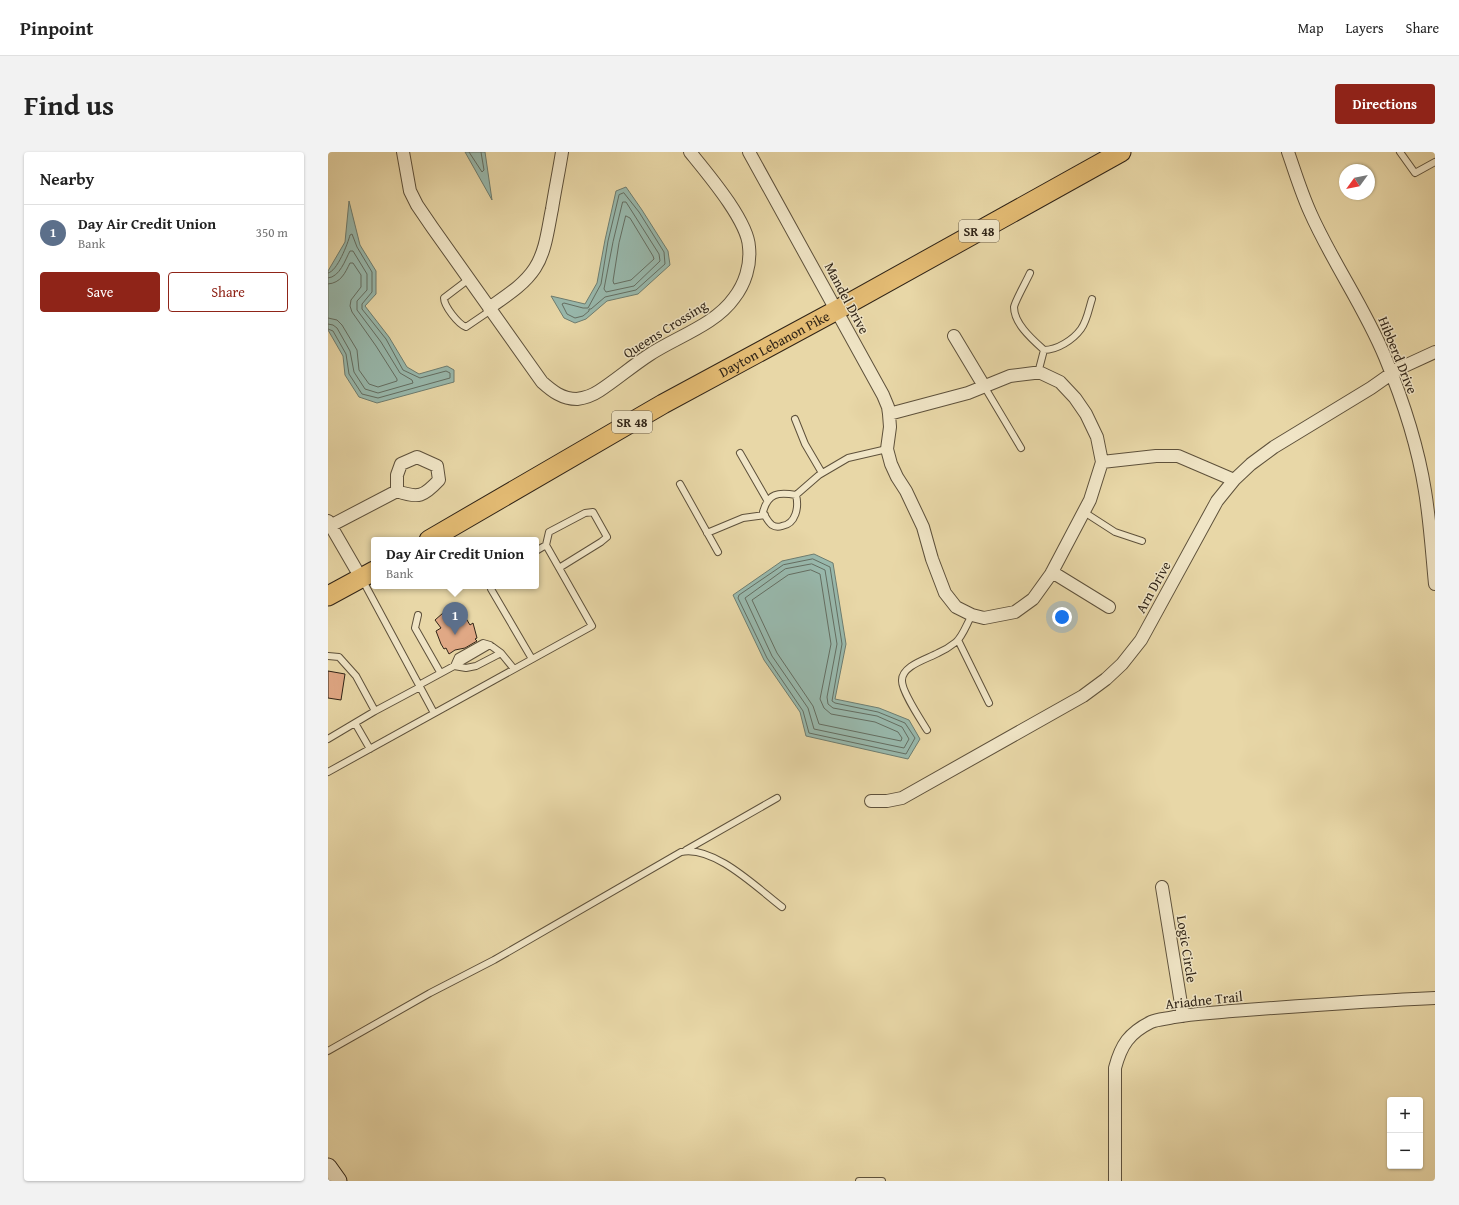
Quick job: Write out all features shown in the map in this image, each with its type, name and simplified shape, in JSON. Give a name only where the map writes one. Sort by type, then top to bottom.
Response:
[{"type":"main road","name":"Dayton Lebanon Pike","points":[[434,537],[663,404],[837,310],[1121,152]]},
{"type":"main road","points":[[328,596],[367,574]]},
{"type":"street","name":"Queens Crossing","points":[[403,152],[410,191],[417,205],[490,309],[542,382],[557,394],[567,398],[577,399],[589,396],[599,391],[650,354],[717,316],[735,298],[743,283],[748,270],[750,258],[748,238],[738,217],[690,152]]},
{"type":"street","points":[[490,309],[516,289],[526,279],[540,258],[547,237],[562,152]]},
{"type":"street","name":"Mandel Drive","points":[[749,152],[884,395],[888,407],[890,427],[887,449],[892,466],[923,527],[932,559],[945,593],[956,607],[972,615]]},
{"type":"street","name":"Hibberd Drive","points":[[1288,152],[1310,212],[1368,320],[1386,358],[1411,431],[1425,489],[1435,584]]},
{"type":"street","points":[[954,336],[984,386]]},
{"type":"street","name":"Arn Drive","points":[[872,801],[887,801],[902,798],[1083,696],[1106,679],[1122,664],[1141,640],[1217,501],[1234,480],[1251,464],[1274,448],[1391,374],[1435,352]]},
{"type":"street","points":[[889,414],[968,393],[1010,376],[1041,373],[1060,382],[1075,398],[1086,414],[1097,437],[1102,462],[1090,500],[1052,572],[1033,599],[1015,612],[984,618],[972,615]]},
{"type":"street","points":[[1102,462],[1156,456],[1178,456],[1234,480]]},
{"type":"street","points":[[367,574],[329,524],[397,491]]},
{"type":"street","points":[[1052,572],[1109,606]]},
{"type":"street","name":"Logic Circle","points":[[1162,887],[1183,1016]]},
{"type":"street","name":"Ariadne Trail","points":[[1115,1181],[1115,1068],[1124,1044],[1141,1027],[1157,1020],[1183,1016],[1347,1002],[1435,998]]},
{"type":"street","points":[[328,1167],[338,1181]]},
{"type":"lane","points":[[1400,152],[1415,173],[1435,162]]},
{"type":"lane","points":[[1030,273],[1014,307],[1017,318],[1027,334],[1044,350],[1051,350],[1073,338],[1082,328],[1092,299]]},
{"type":"lane","points":[[469,279],[444,298],[444,301],[450,311],[459,323],[466,327],[490,309]]},
{"type":"lane","points":[[1038,373],[1044,350]]},
{"type":"lane","points":[[984,386],[1021,448]]},
{"type":"lane","points":[[795,419],[804,444],[822,473]]},
{"type":"lane","points":[[796,495],[798,503],[796,514],[790,523],[784,526],[773,526],[763,512],[767,500],[771,496],[779,494],[796,495],[822,473],[848,458],[887,449]]},
{"type":"lane","points":[[740,453],[767,500]]},
{"type":"lane","points":[[680,484],[718,552]]},
{"type":"lane","points":[[328,772],[592,626],[559,568],[546,545],[549,532],[585,513],[593,512],[607,537],[602,542],[559,568]]},
{"type":"lane","points":[[1084,512],[1115,532],[1142,541]]},
{"type":"lane","points":[[707,533],[743,518],[765,515]]},
{"type":"lane","points":[[539,549],[546,545]]},
{"type":"lane","points":[[374,589],[434,713]]},
{"type":"lane","points":[[491,589],[532,659]]},
{"type":"lane","points":[[418,615],[415,628],[440,672]]},
{"type":"lane","points":[[927,730],[905,691],[902,683],[902,675],[912,666],[922,660],[938,654],[958,640],[972,615]]},
{"type":"lane","points":[[958,640],[989,703]]},
{"type":"lane","points":[[328,739],[420,686],[440,672],[454,666],[490,645],[501,653],[514,669]]},
{"type":"lane","points":[[454,666],[466,668],[476,666],[501,653]]},
{"type":"lane","points":[[328,656],[339,657],[356,676],[375,711]]},
{"type":"lane","points":[[355,723],[370,748]]},
{"type":"lane","points":[[328,1051],[430,993],[494,960],[777,798]]},
{"type":"lane","points":[[683,851],[699,851],[727,864],[782,907]]},
{"type":"lane","points":[[859,1181],[882,1181]]},
{"type":"water","points":[[465,152],[485,152],[492,200]]},
{"type":"water","points":[[626,187],[668,251],[670,265],[638,294],[607,301],[586,319],[575,323],[564,318],[551,296],[585,304],[597,283],[616,191]]},
{"type":"water","points":[[349,201],[360,245],[376,271],[376,294],[365,306],[389,337],[407,367],[419,374],[447,366],[454,370],[454,382],[377,403],[359,397],[345,375],[343,356],[328,330],[328,271],[345,242]]},
{"type":"water","points":[[814,554],[833,563],[846,644],[835,699],[879,708],[909,720],[920,739],[908,759],[806,736],[800,712],[764,660],[733,595],[782,561]]},
{"type":"building","points":[[452,611],[458,619],[464,615],[470,625],[473,623],[477,638],[475,639],[477,641],[465,648],[455,650],[449,654],[446,648],[444,649],[441,644],[436,631],[441,628],[435,620],[443,613],[444,616]]},
{"type":"building","points":[[328,671],[345,674],[341,700],[328,698]]},
{"type":"place","name":"Day Air Credit Union","points":[[455,635]]}]
